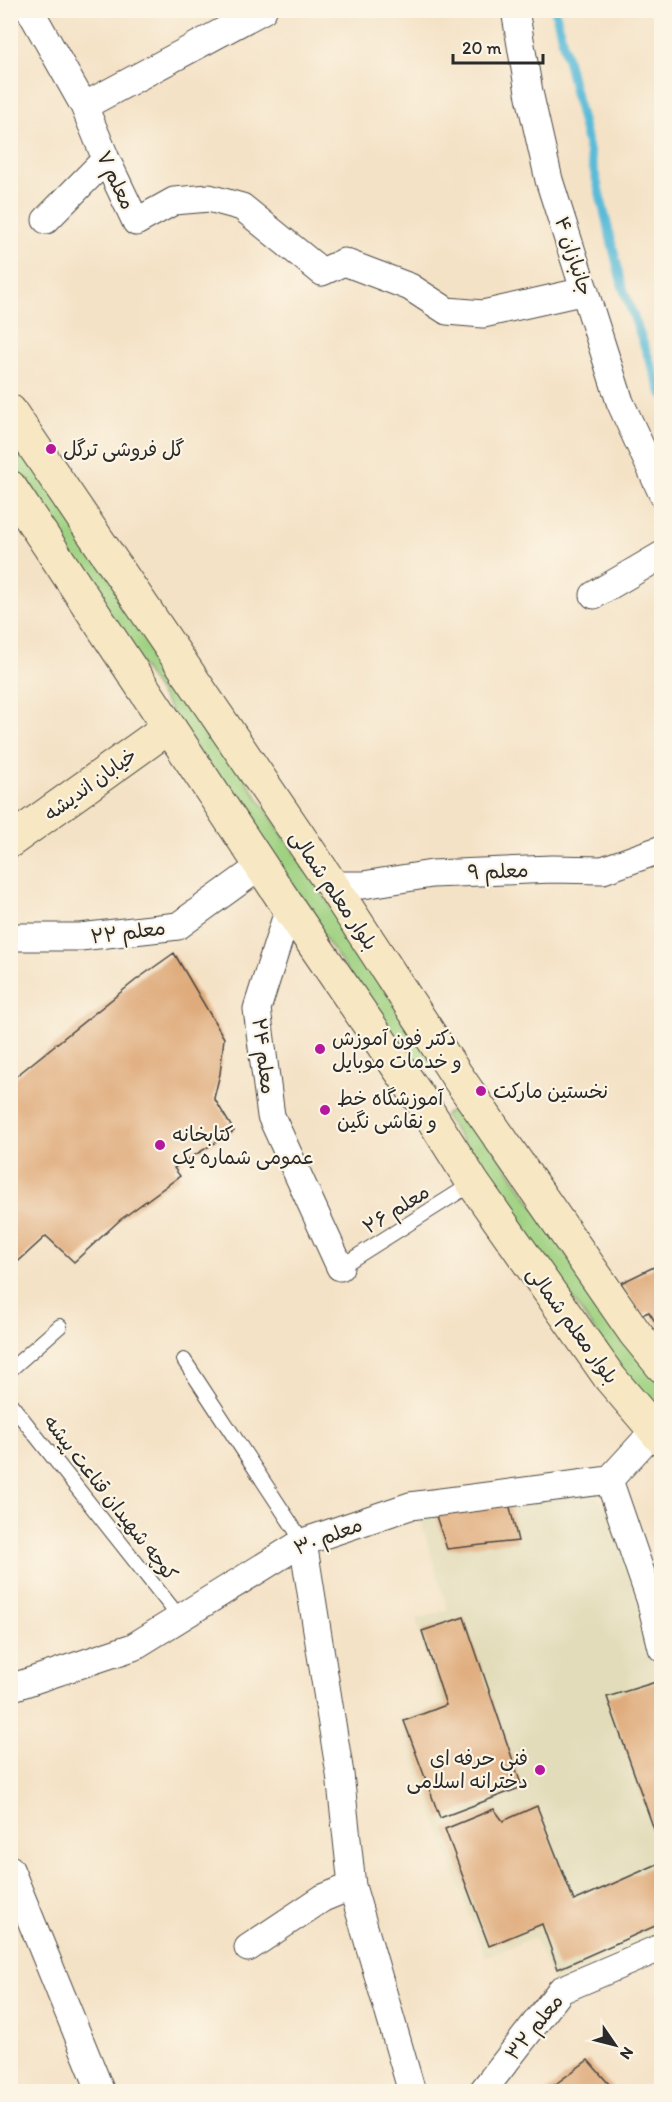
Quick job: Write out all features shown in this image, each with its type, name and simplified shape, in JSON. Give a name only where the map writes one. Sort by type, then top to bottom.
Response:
[{"type":"main road","name":"بلوار معلم شمالی","points":[[10,411],[332,885],[457,1076],[635,1333],[662,1366]]},
{"type":"main road","name":"بلوار معلم شمالی","points":[[10,487],[289,908],[422,1102],[473,1183],[610,1378],[658,1435]]},
{"type":"main road","name":"خیابان اندیشه","points":[[10,841],[169,727]]},
{"type":"main road","points":[[422,1102],[457,1076]]},
{"type":"street","name":"معلم ۷","points":[[30,10],[84,106],[136,222],[174,201],[209,198],[242,207],[322,272],[344,262],[410,287],[447,311],[483,314],[585,291]]},
{"type":"street","points":[[84,106],[263,10]]},
{"type":"street","name":"جانبازان ۴","points":[[514,10],[529,92],[549,180],[620,402],[662,493]]},
{"type":"street","points":[[46,220],[106,159]]},
{"type":"street","points":[[594,595],[662,555]]},
{"type":"street","name":"معلم ۹","points":[[332,885],[363,885],[432,874],[552,869],[603,870],[662,849]]},
{"type":"street","name":"معلم ۲۲","points":[[10,937],[80,938],[178,926],[262,865]]},
{"type":"street","name":"معلم ۲۴","points":[[289,908],[257,1009],[272,1116],[340,1267]]},
{"type":"street","points":[[658,1435],[609,1480],[650,1599],[662,1648]]},
{"type":"street","name":"معلم ۳۰","points":[[10,1688],[133,1647],[303,1542],[410,1506],[609,1480]]},
{"type":"street","points":[[303,1542],[340,1774],[352,1886],[412,2091]]},
{"type":"street","points":[[10,1869],[101,2091]]},
{"type":"street","points":[[248,1948],[323,1898],[352,1886]]},
{"type":"street","name":"معلم ۳۲","points":[[482,2091],[561,1990],[662,1947]]},
{"type":"lane","name":"معلم ۲۶","points":[[340,1267],[473,1183]]},
{"type":"lane","points":[[10,1370],[60,1326]]},
{"type":"lane","points":[[184,1360],[303,1542]]},
{"type":"lane","name":"کوچه شهیدان قناعت پیشه","points":[[10,1403],[180,1618]]},
{"type":"shaded area","name":"فنی حرفه ای دخترانه اسلامی","points":[[586,1487],[614,1515],[661,1669],[661,1932],[554,1982],[534,1937],[485,1957],[399,1719],[441,1705],[416,1619],[448,1610],[417,1509]]},
{"type":"green space","points":[[10,426],[433,1060],[415,1071],[180,724],[11,468]]},
{"type":"green space","points":[[463,1103],[630,1346],[661,1385],[661,1422],[641,1397],[444,1115]]},
{"type":"building","points":[[174,953],[224,1038],[220,1074],[214,1098],[234,1131],[174,1168],[180,1176],[120,1220],[74,1262],[46,1236],[10,1269],[10,1081],[136,980]]},
{"type":"building","points":[[662,1263],[662,1333],[649,1312],[641,1315],[621,1283]]},
{"type":"building","points":[[508,1499],[518,1541],[447,1549],[433,1507]]},
{"type":"building","name":"فنی حرفه ای دخترانه اسلامی","points":[[464,1617],[522,1787],[440,1818],[404,1721],[446,1705],[422,1631]]},
{"type":"building","points":[[656,1682],[662,1697],[661,1849],[607,1697]]},
{"type":"building","name":"فنی حرفه ای دخترانه اسلامی","points":[[537,1806],[574,1901],[662,1862],[662,1923],[558,1969],[542,1924],[489,1946],[445,1829],[494,1809],[503,1821]]},
{"type":"building","points":[[588,2060],[616,2092],[545,2092]]},
{"type":"waterway","points":[[555,10],[622,285],[662,394]]},
{"type":"place","name":"گل فروشی ترگل","points":[[51,449]]},
{"type":"place","name":"دکتر فون آموزش و خدمات موبایل","points":[[320,1049]]},
{"type":"place","name":"نخستین مارکت","points":[[481,1091]]},
{"type":"place","name":"آموزشگاه خط و نقاشی نگین","points":[[325,1110]]},
{"type":"place","name":"کتابخانه عمومی شماره یک","points":[[160,1145]]},
{"type":"place","name":"فنی حرفه ای دخترانه اسلامی","points":[[540,1770]]}]
